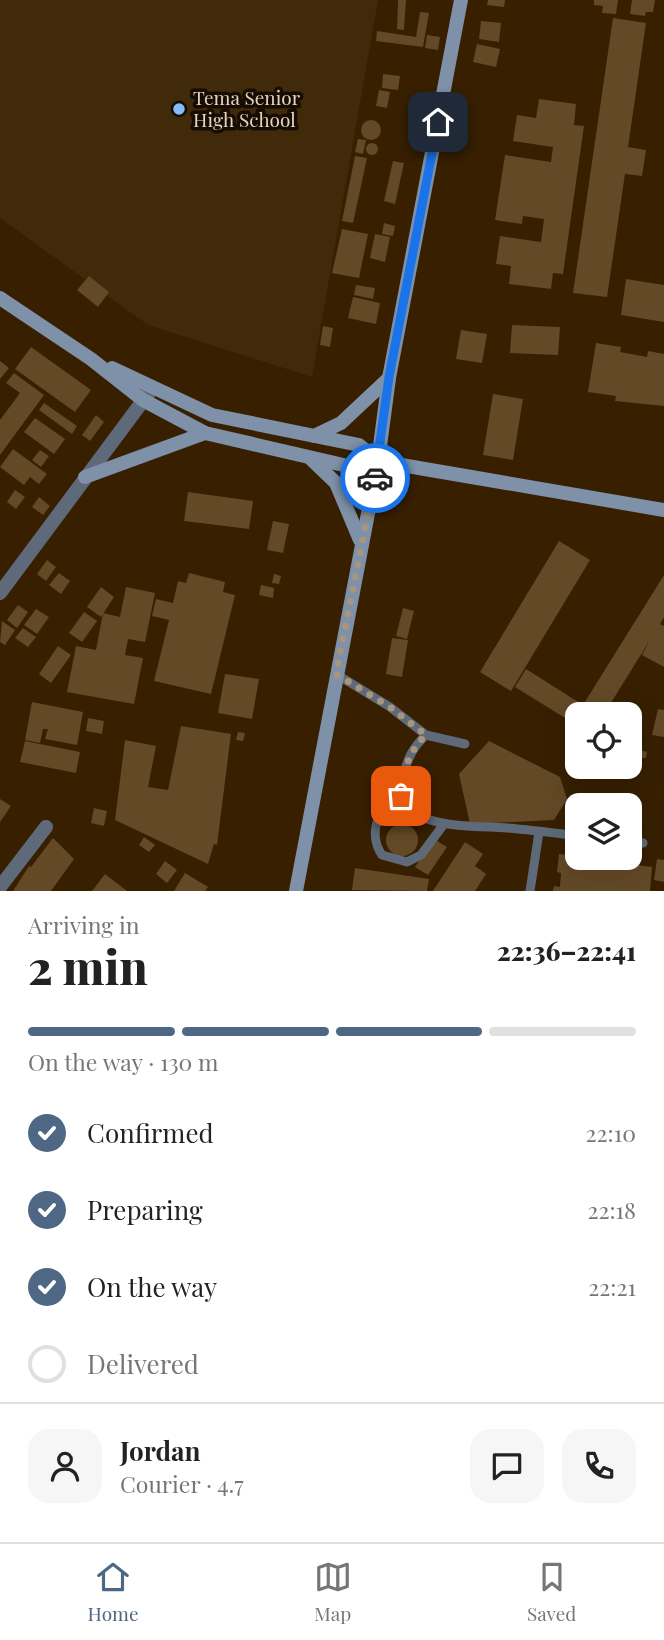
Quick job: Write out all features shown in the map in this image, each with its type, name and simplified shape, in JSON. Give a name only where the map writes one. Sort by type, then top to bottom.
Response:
[{"type":"street","points":[[296,891],[361,542],[379,461],[389,377],[461,0]]},
{"type":"street","points":[[0,298],[91,359],[144,400],[205,433],[352,467],[379,461],[664,510]]},
{"type":"street","points":[[91,359],[227,420],[359,445],[379,461]]},
{"type":"street","points":[[312,436],[341,424],[389,377]]},
{"type":"street","points":[[0,593],[153,386]]},
{"type":"street","points":[[85,477],[205,433]]},
{"type":"street","points":[[308,457],[336,483],[361,542]]},
{"type":"street","points":[[0,887],[46,827]]},
{"type":"lane","points":[[336,674],[390,707],[426,735],[465,744]]},
{"type":"lane","points":[[426,735],[414,747],[408,761],[401,796],[408,808],[444,824],[565,835]]},
{"type":"lane","points":[[401,796],[392,799],[382,811],[375,829],[375,845],[382,855],[407,862],[421,855],[444,824]]},
{"type":"lane","points":[[530,891],[539,832]]},
{"type":"shaded area","name":"Tema Senior High School","points":[[0,0],[378,0],[312,377],[148,325],[0,218]]},
{"type":"building","points":[[398,0],[406,0],[404,30],[397,29]]},
{"type":"building","points":[[488,0],[505,0],[504,7],[487,5]]},
{"type":"building","points":[[594,0],[618,0],[616,14],[602,13],[603,6],[594,5]]},
{"type":"building","points":[[632,0],[655,0],[653,12],[646,12],[645,16],[630,14]]},
{"type":"building","points":[[420,12],[429,13],[423,47],[376,41],[377,31],[416,37]]},
{"type":"building","points":[[613,18],[646,23],[628,147],[646,150],[642,176],[625,174],[607,297],[573,293]]},
{"type":"building","points":[[481,21],[501,23],[499,42],[479,39]]},
{"type":"building","points":[[427,35],[440,37],[438,50],[425,48]]},
{"type":"building","points":[[477,44],[500,49],[496,67],[473,62]]},
{"type":"building","points":[[383,74],[400,76],[398,90],[382,88]]},
{"type":"building","points":[[379,90],[390,92],[387,108],[376,106]]},
{"type":"building","points":[[539,99],[576,104],[574,125],[584,126],[563,274],[553,273],[551,289],[509,284],[511,266],[496,264],[500,236],[541,242],[544,219],[523,216],[522,224],[495,220],[505,155],[551,162],[553,147],[513,141],[517,115],[536,118]]},
{"type":"building","points":[[371,120],[378,123],[381,130],[378,137],[371,140],[364,137],[361,130],[364,123]]},
{"type":"building","points":[[358,139],[366,140],[363,154],[355,152]]},
{"type":"building","points":[[372,143],[378,149],[372,155],[366,149]]},
{"type":"building","points":[[355,156],[367,158],[353,223],[342,221]]},
{"type":"building","points":[[393,161],[404,163],[395,204],[384,201]]},
{"type":"building","points":[[384,223],[395,226],[393,236],[382,234]]},
{"type":"building","points":[[342,229],[368,234],[359,278],[332,273]]},
{"type":"building","points":[[375,234],[390,237],[385,262],[370,258]]},
{"type":"building","points":[[89,276],[109,292],[98,307],[77,290]]},
{"type":"building","points":[[626,279],[664,285],[664,322],[621,315]]},
{"type":"building","points":[[356,285],[375,288],[373,299],[354,295]]},
{"type":"building","points":[[353,297],[380,303],[376,324],[348,318]]},
{"type":"building","points":[[512,325],[560,327],[558,355],[510,353]]},
{"type":"building","points":[[323,326],[333,328],[330,347],[320,345]]},
{"type":"building","points":[[461,330],[487,334],[482,363],[456,359]]},
{"type":"building","points":[[596,343],[621,347],[620,352],[647,357],[648,351],[664,354],[664,406],[615,401],[616,396],[588,392]]},
{"type":"building","points":[[31,347],[91,390],[75,412],[15,369]]},
{"type":"building","points":[[0,361],[9,368],[0,379]]},
{"type":"building","points":[[14,373],[44,395],[0,455],[0,420],[20,393],[6,383]]},
{"type":"building","points":[[493,394],[523,399],[513,460],[483,455]]},
{"type":"building","points":[[44,403],[77,426],[72,434],[39,410]]},
{"type":"building","points":[[96,415],[104,422],[90,441],[82,435]]},
{"type":"building","points":[[35,418],[65,439],[54,454],[24,432]]},
{"type":"building","points":[[13,449],[47,474],[39,484],[30,477],[24,485],[0,467]]},
{"type":"building","points":[[40,450],[49,456],[41,467],[32,460]]},
{"type":"building","points":[[15,490],[25,497],[16,509],[7,502]]},
{"type":"building","points":[[188,492],[253,501],[249,529],[184,521]]},
{"type":"building","points":[[39,497],[50,506],[43,515],[32,507]]},
{"type":"building","points":[[273,521],[289,524],[283,553],[267,550]]},
{"type":"building","points":[[559,541],[590,560],[511,691],[480,672]]},
{"type":"building","points":[[47,560],[56,567],[46,581],[37,574]]},
{"type":"building","points":[[59,573],[70,581],[61,594],[49,585]]},
{"type":"building","points":[[189,573],[225,582],[223,592],[235,595],[211,694],[154,681],[169,620],[152,616],[156,599],[173,603],[178,581],[186,583]]},
{"type":"building","points":[[274,574],[281,576],[279,584],[272,583]]},
{"type":"building","points":[[664,575],[664,617],[660,624],[664,626],[664,667],[642,655],[650,640],[611,702],[585,702]]},
{"type":"building","points":[[261,585],[274,588],[273,598],[259,595]]},
{"type":"building","points":[[101,587],[114,597],[101,617],[87,607]]},
{"type":"building","points":[[126,587],[155,593],[145,642],[128,639],[125,655],[143,658],[134,704],[67,692],[76,646],[96,650],[103,613],[120,617]]},
{"type":"building","points":[[18,605],[28,612],[17,628],[7,620]]},
{"type":"building","points":[[403,608],[414,611],[407,639],[396,636]]},
{"type":"building","points":[[36,609],[49,617],[37,634],[24,625]]},
{"type":"building","points":[[84,612],[97,621],[82,642],[69,633]]},
{"type":"building","points":[[2,621],[15,630],[5,645],[0,642]]},
{"type":"building","points":[[23,628],[36,637],[28,647],[15,638]]},
{"type":"building","points":[[392,638],[408,640],[402,677],[386,674]]},
{"type":"building","points":[[58,646],[71,655],[51,683],[39,674]]},
{"type":"building","points":[[526,669],[578,702],[565,702],[565,718],[515,687]]},
{"type":"building","points":[[225,674],[259,679],[252,719],[218,713]]},
{"type":"building","points":[[32,702],[83,712],[77,745],[45,739],[48,729],[43,729],[40,743],[25,740]]},
{"type":"building","points":[[658,709],[664,710],[664,737],[652,735]]},
{"type":"building","points":[[88,718],[104,721],[102,734],[86,731]]},
{"type":"building","points":[[181,726],[231,734],[217,845],[214,844],[208,864],[115,820],[125,740],[156,746],[148,787],[168,790]]},
{"type":"building","points":[[238,732],[245,733],[243,741],[236,740]]},
{"type":"building","points":[[25,741],[80,752],[76,773],[20,762]]},
{"type":"building","points":[[489,741],[560,777],[565,802],[554,820],[470,824],[459,774]]},
{"type":"building","points":[[0,799],[11,806],[0,822]]},
{"type":"building","points":[[94,808],[107,811],[104,826],[91,823]]},
{"type":"building","points":[[402,824],[413,829],[418,840],[413,851],[402,856],[391,851],[386,840],[391,829]]},
{"type":"building","points":[[144,837],[155,845],[149,852],[139,845]]},
{"type":"building","points":[[53,838],[74,859],[51,891],[13,891],[29,866],[31,867]]},
{"type":"building","points":[[434,839],[447,847],[428,875],[415,867]]},
{"type":"building","points":[[465,842],[483,854],[475,866],[486,874],[475,891],[433,891]]},
{"type":"building","points":[[559,854],[565,855],[565,870],[642,870],[642,866],[652,867],[650,891],[553,891],[554,886],[560,887],[561,873],[557,872]]},
{"type":"building","points":[[657,859],[664,860],[664,882],[654,880]]},
{"type":"building","points":[[165,861],[177,870],[167,883],[156,874]]},
{"type":"building","points":[[355,868],[429,879],[427,891],[352,890]]},
{"type":"building","points":[[185,873],[208,887],[205,891],[174,891]]},
{"type":"building","points":[[105,874],[127,891],[92,891]]},
{"type":"way so far","points":[[375,478],[336,674],[390,707],[426,735],[414,747],[408,761],[402,780],[401,796]]},
{"type":"place","name":"Tema Senior High School","points":[[179,109]]},
{"type":"route","points":[[375,478],[389,377],[438,122]]}]
